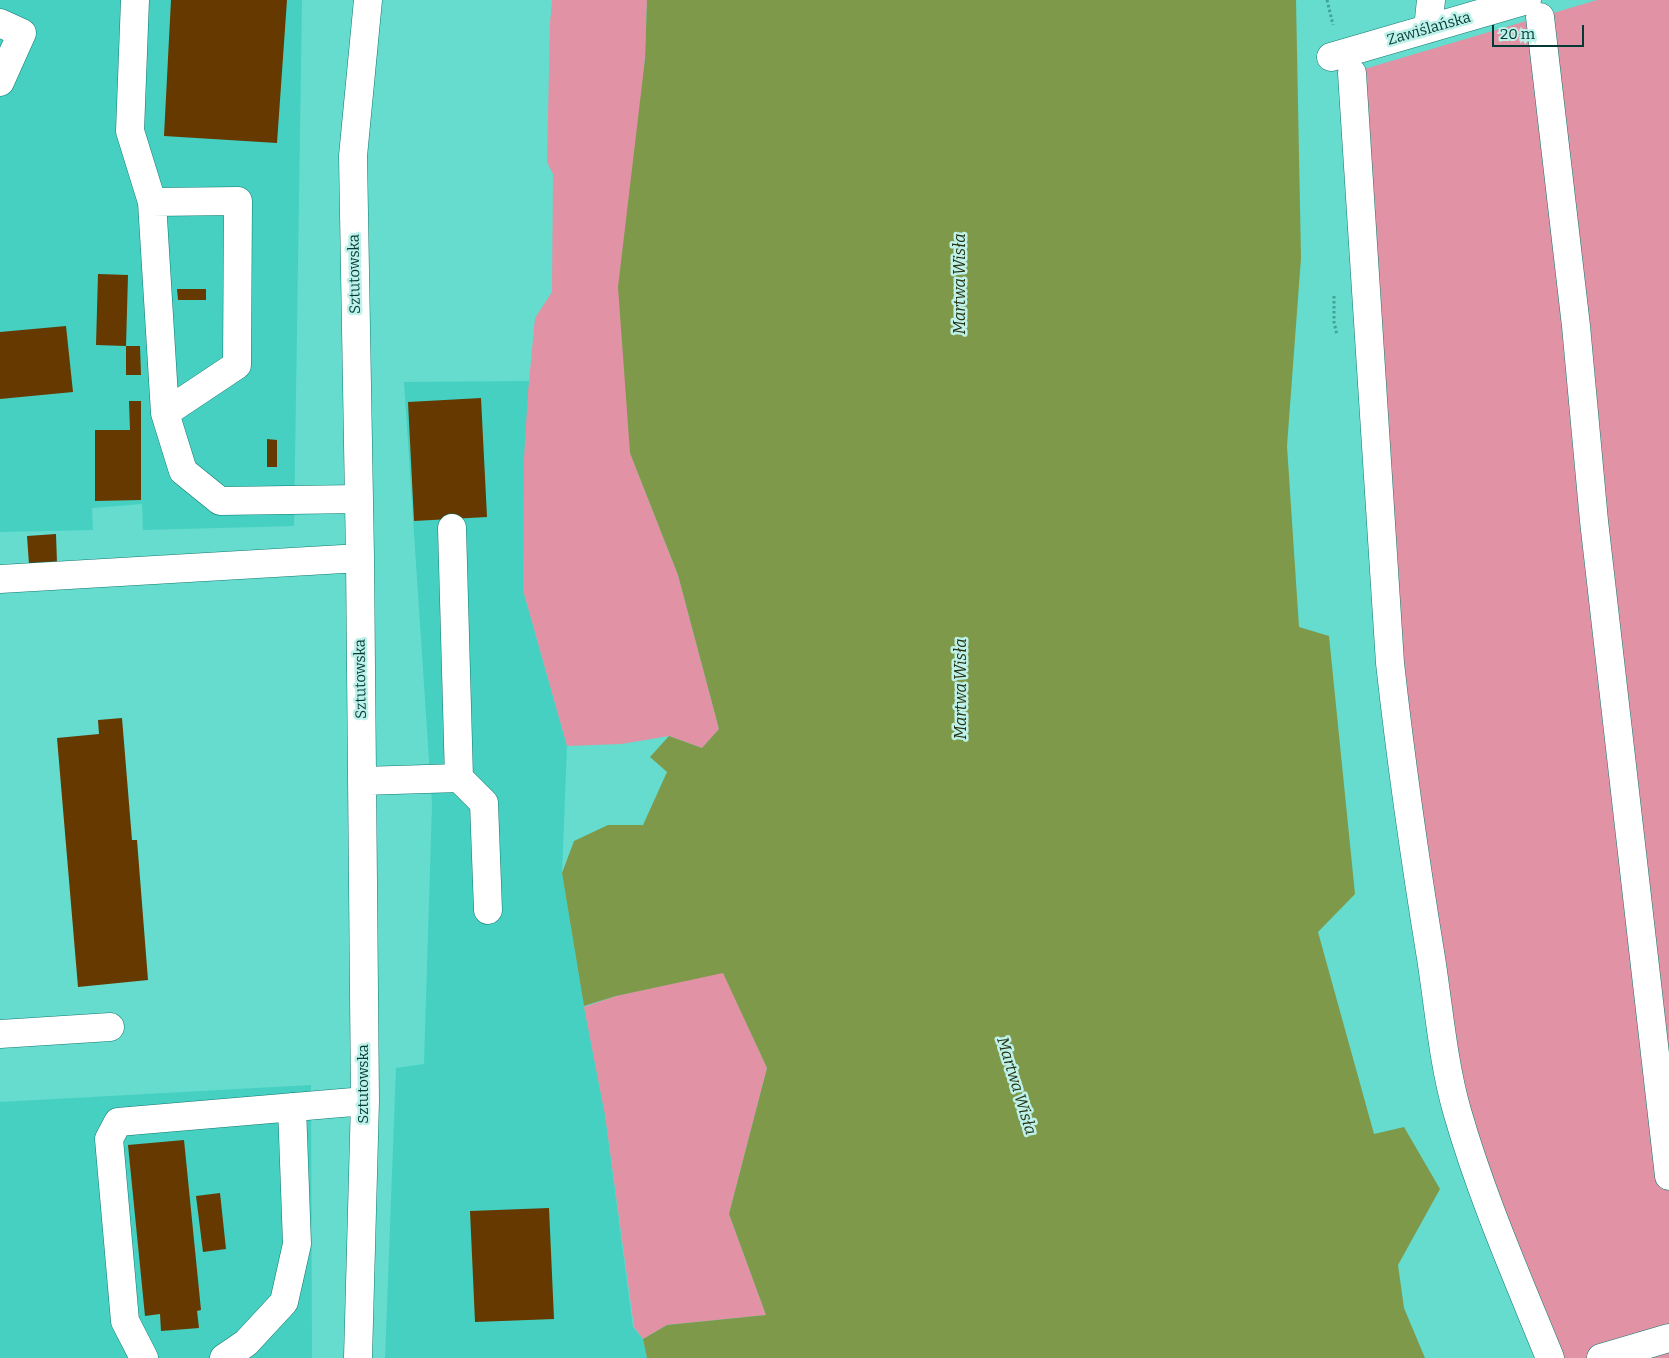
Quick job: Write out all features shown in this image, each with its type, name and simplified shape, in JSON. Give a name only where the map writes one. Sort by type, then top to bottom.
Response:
[{"type":"street","points":[[135,0],[130,131],[152,202],[165,413],[183,471],[220,501],[359,499]]},
{"type":"street","name":"Sztutowska","points":[[358,1358],[365,1101],[360,558],[352,156],[368,0]]},
{"type":"street","points":[[1428,30],[1431,0]]},
{"type":"street","points":[[1534,8],[1576,326],[1594,521],[1669,1176]]},
{"type":"street","name":"Zawiślańska","points":[[1534,8],[1428,30],[1342,65],[1390,663],[1400,753],[1450,1080],[1457,1110],[1487,1201],[1550,1358]]},
{"type":"street","points":[[0,23],[22,34],[0,82]]},
{"type":"street","points":[[152,202],[238,201],[237,365],[165,413]]},
{"type":"street","points":[[452,528],[459,778],[484,803],[488,910]]},
{"type":"street","points":[[0,579],[360,558]]},
{"type":"street","points":[[362,781],[459,778]]},
{"type":"street","points":[[0,1034],[110,1027]]},
{"type":"street","points":[[144,1358],[125,1321],[108,1139],[118,1122],[365,1101]]},
{"type":"street","points":[[224,1358],[246,1343],[284,1302],[297,1244],[292,1107]]},
{"type":"street","points":[[1601,1358],[1669,1338]]},
{"type":"shaded area","points":[[0,0],[302,0],[294,526],[143,530],[142,504],[92,508],[93,530],[0,532]]},
{"type":"shaded area","points":[[552,0],[647,0],[630,453],[678,575],[719,729],[702,748],[669,736],[621,744],[567,746],[523,590],[524,458],[535,318],[552,292],[553,174],[547,162]]},
{"type":"shaded area","points":[[1597,0],[1669,0],[1669,1358],[1541,1358],[1448,1117],[1344,75]]},
{"type":"shaded area","points":[[530,381],[523,590],[567,746],[562,873],[584,1006],[605,1115],[633,1327],[643,1339],[647,1358],[385,1358],[396,1068],[424,1064],[432,805],[404,382]]},
{"type":"shaded area","points":[[723,972],[767,1068],[729,1214],[766,1315],[667,1325],[643,1339],[634,1327],[605,1115],[584,1007],[616,996]]},
{"type":"shaded area","points":[[311,1085],[312,1358],[0,1358],[0,1102]]},
{"type":"water","name":"Martwa Wisła","points":[[647,0],[1296,0],[1301,258],[1287,446],[1299,627],[1329,636],[1355,894],[1318,932],[1374,1134],[1404,1127],[1440,1189],[1398,1265],[1404,1308],[1425,1358],[647,1358],[643,1339],[667,1325],[766,1315],[729,1214],[767,1068],[723,973],[616,996],[584,1006],[562,873],[574,841],[608,825],[643,825],[667,772],[650,757],[669,736],[702,748],[719,729],[678,575],[630,453],[618,287],[645,59]]},
{"type":"building","points":[[171,0],[287,0],[277,143],[164,136]]},
{"type":"building","points":[[98,274],[128,275],[126,346],[96,345]]},
{"type":"building","points":[[177,289],[206,289],[206,300],[178,300]]},
{"type":"building","points":[[66,326],[73,392],[0,399],[0,332]]},
{"type":"building","points":[[126,346],[140,346],[141,375],[126,375]]},
{"type":"building","points":[[481,398],[487,517],[414,521],[408,402]]},
{"type":"building","points":[[129,401],[141,401],[141,500],[95,501],[95,430],[130,430]]},
{"type":"building","points":[[267,439],[277,440],[277,467],[267,467]]},
{"type":"building","points":[[56,534],[57,563],[29,564],[27,536]]},
{"type":"building","points":[[122,718],[132,840],[137,840],[148,980],[78,987],[57,738],[99,734],[98,720]]},
{"type":"building","points":[[184,1140],[201,1310],[197,1311],[199,1328],[161,1331],[160,1314],[145,1316],[128,1145]]},
{"type":"building","points":[[220,1193],[226,1249],[203,1252],[196,1196]]},
{"type":"building","points":[[549,1208],[554,1319],[475,1322],[470,1211]]}]
